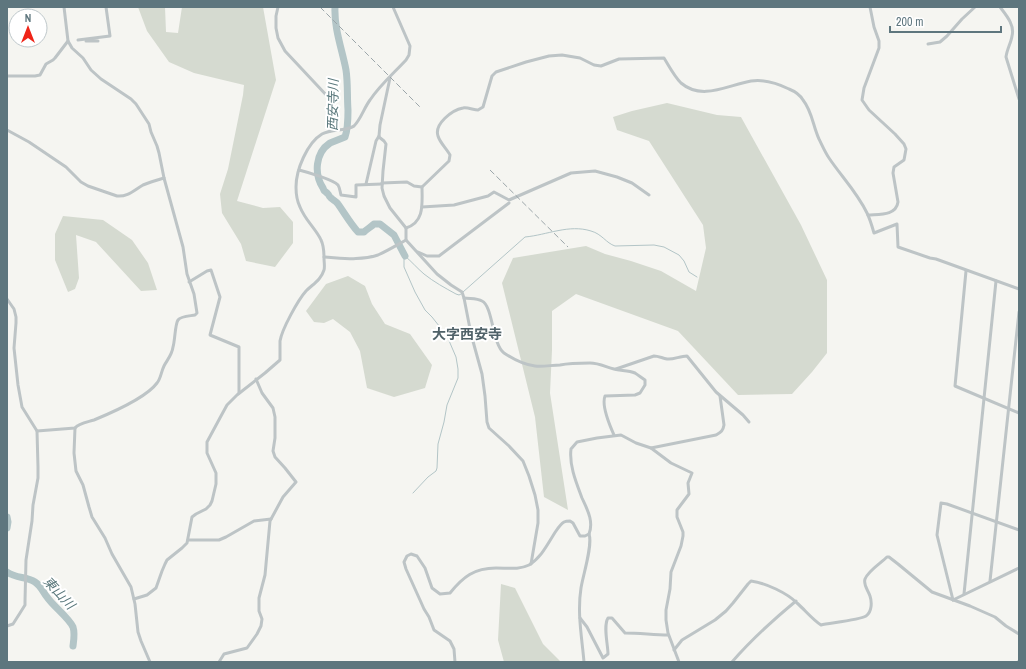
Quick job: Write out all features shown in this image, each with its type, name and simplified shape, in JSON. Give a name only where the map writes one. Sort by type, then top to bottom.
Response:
[{"type":"street","points":[[37,430],[75,428],[77,425],[100,418],[133,402],[149,392],[158,383],[163,368],[172,355],[176,324],[182,318],[195,315],[197,313],[194,294],[187,274],[182,244],[157,146],[149,124],[136,104],[128,96],[96,75],[83,58],[72,48],[68,42],[64,7]]},
{"type":"street","points":[[7,76],[40,75],[46,64],[53,60],[68,42],[110,36],[106,7]]},
{"type":"street","points":[[278,7],[276,28],[278,38],[285,51],[332,102],[330,131]]},
{"type":"street","points":[[134,599],[147,595],[156,588],[165,564],[187,543],[192,517],[210,505],[215,491],[216,473],[207,453],[207,442],[228,405],[239,393],[280,360],[280,341],[282,332],[306,291],[322,276],[324,269],[323,246],[321,240],[302,213],[298,202],[296,187],[299,170],[306,152],[321,135],[330,131],[353,127],[379,88],[409,55],[410,46],[393,7]]},
{"type":"street","points":[[868,215],[885,214],[898,206],[893,173],[894,167],[904,160],[906,149],[904,144],[869,110],[862,100],[864,88],[879,48],[879,40],[874,27],[870,7]]},
{"type":"street","points":[[928,44],[940,42],[975,7]]},
{"type":"street","points":[[1000,7],[1006,15],[1013,30],[1013,35],[1006,57],[1019,99]]},
{"type":"street","points":[[78,40],[86,40],[98,41],[85,41],[78,40]]},
{"type":"street","points":[[406,228],[414,224],[421,214],[422,187],[449,161],[450,155],[438,136],[438,128],[444,119],[464,108],[478,110],[483,108],[492,76],[496,72],[549,56],[562,55],[580,58],[594,65],[601,66],[619,59],[664,58],[681,83],[696,90],[714,91],[752,81],[766,81],[788,88],[797,93],[808,106],[816,133],[829,157],[861,202],[868,215],[874,233],[897,224],[898,247],[1019,289]]},
{"type":"street","points":[[366,184],[376,141],[379,136],[390,77]]},
{"type":"street","points":[[7,130],[66,167],[81,182],[117,196],[122,197],[130,194],[144,185],[164,178]]},
{"type":"street","points":[[379,136],[386,144],[382,184],[384,196],[390,208],[406,228],[406,240],[437,274],[462,292],[471,334],[482,374],[487,422],[489,428],[523,460],[529,476],[538,510],[538,523],[531,564]]},
{"type":"street","points":[[299,170],[336,183],[339,186],[341,195],[356,197],[356,185],[366,184],[407,182],[414,186],[422,187]]},
{"type":"street","points":[[422,207],[454,205],[488,196],[494,192],[508,200],[571,173],[595,170],[632,183],[649,195]]},
{"type":"street","points":[[416,251],[427,256],[439,256],[510,203]]},
{"type":"street","points":[[324,257],[353,259],[367,258],[406,240]]},
{"type":"street","points":[[189,282],[211,270],[220,297],[210,335],[239,347],[239,393]]},
{"type":"street","points":[[966,271],[955,386],[1019,413]]},
{"type":"street","points":[[964,594],[996,281]]},
{"type":"street","points":[[7,298],[14,309],[16,317],[14,348],[22,407],[37,430],[38,478],[26,560],[25,606],[13,624],[7,626]]},
{"type":"street","points":[[464,298],[478,299],[486,303],[496,340],[504,353],[516,359],[534,366],[571,363],[600,364],[635,374],[645,380],[643,390],[640,393],[634,395],[605,396],[605,408],[614,435]]},
{"type":"street","points":[[990,582],[1019,312]]},
{"type":"street","points":[[615,369],[654,356],[666,359],[687,356],[720,396],[743,415],[749,422]]},
{"type":"street","points":[[219,662],[224,654],[247,648],[261,626],[262,619],[259,611],[259,598],[265,575],[270,521],[284,497],[296,482],[273,451],[275,438],[275,417],[273,408],[262,393],[256,379]]},
{"type":"street","points":[[651,448],[716,435],[721,432],[724,425],[720,396]]},
{"type":"street","points":[[75,428],[74,453],[78,475],[83,485],[92,517],[131,587],[138,632],[150,662]]},
{"type":"street","points":[[455,662],[454,649],[450,641],[434,630],[424,610],[404,562],[407,556],[411,554],[418,556],[425,568],[432,588],[440,594],[450,593],[460,581],[471,573],[484,569],[517,569],[531,564],[540,556],[559,527],[564,522],[570,521],[573,523],[580,536],[585,536],[591,528],[590,516],[572,468],[570,457],[571,449],[577,442],[614,435],[621,435],[636,443],[651,448],[671,463],[692,473],[688,483],[689,494],[677,510],[676,517],[684,536],[671,572],[670,589],[666,610],[668,635],[678,662]]},
{"type":"street","points":[[953,600],[937,535],[941,503],[1019,530]]},
{"type":"street","points":[[188,540],[219,540],[254,521],[271,519]]},
{"type":"street","points":[[584,662],[581,636],[580,591],[590,547],[590,538],[588,534]]},
{"type":"street","points":[[674,650],[682,640],[715,620],[726,611],[751,582],[757,582],[790,597],[821,625],[865,616],[871,609],[870,597],[864,583],[865,580],[867,575],[887,557],[898,564],[932,592],[982,611],[994,617],[1019,634]]},
{"type":"street","points":[[953,600],[1019,568]]},
{"type":"street","points":[[732,662],[751,641],[796,601]]},
{"type":"street","points":[[580,618],[587,627],[603,658],[608,654],[606,620],[608,618],[612,618],[625,632],[668,635]]},
{"type":"shaded area","points":[[138,7],[165,7],[166,32],[178,33],[182,7],[263,7],[276,80],[237,201],[263,208],[280,207],[293,222],[293,243],[275,267],[246,261],[241,244],[222,213],[220,194],[228,169],[244,85],[194,73],[169,62],[147,31]]},
{"type":"shaded area","points":[[667,103],[717,115],[741,117],[801,225],[827,280],[827,353],[792,394],[738,395],[678,331],[576,294],[552,311],[550,393],[568,510],[544,497],[535,417],[502,283],[513,258],[586,246],[605,254],[661,271],[696,291],[706,248],[703,225],[649,141],[617,130],[613,117]]},
{"type":"shaded area","points":[[63,216],[103,220],[132,240],[148,263],[157,290],[141,291],[96,242],[76,235],[79,278],[75,289],[68,292],[55,260],[55,234]]},
{"type":"shaded area","points":[[348,276],[365,286],[372,304],[385,324],[410,334],[432,365],[425,388],[394,397],[367,388],[360,351],[350,332],[333,319],[324,323],[314,322],[306,311],[326,284]]},
{"type":"shaded area","points":[[501,584],[515,588],[543,644],[561,662],[504,662],[498,640]]},
{"type":"waterway","name":"西安寺川","points":[[335,7],[337,31],[347,75],[348,124],[345,137],[330,143],[321,152],[317,170],[318,176],[324,191],[337,203],[358,232],[364,232],[374,224],[380,224],[394,235],[405,256]]},
{"type":"waterway","points":[[463,292],[525,237],[566,229],[583,229],[595,232],[615,246],[654,245],[664,247],[679,255],[684,261],[689,272],[697,277]]},
{"type":"waterway","points":[[413,493],[436,471],[438,444],[447,405],[458,378],[458,369],[456,357],[447,336],[425,310],[415,292],[404,267],[404,257],[405,256],[424,274],[436,282],[456,294],[461,294]]},
{"type":"waterway","name":"東山川","points":[[7,517],[7,528]]},
{"type":"waterway","name":"東山川","points":[[7,572],[14,576],[32,580],[39,585],[50,601],[73,627],[73,646]]},
{"type":"railway","points":[[320,7],[421,108]]},
{"type":"railway","points":[[490,170],[568,247]]},
{"type":"district","name":"大字西安寺","points":[[467,334]]}]
